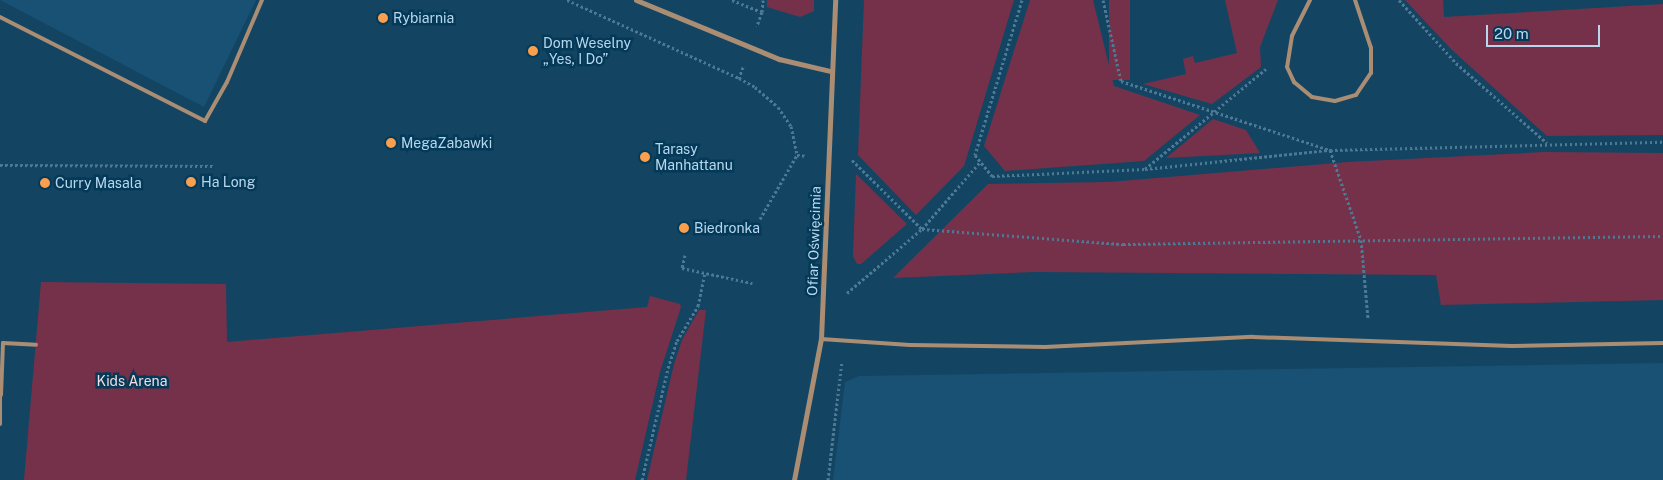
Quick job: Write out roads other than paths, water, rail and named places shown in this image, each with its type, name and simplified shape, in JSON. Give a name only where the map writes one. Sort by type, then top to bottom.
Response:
[{"type":"street","points":[[636,0],[779,58],[830,70]]},
{"type":"street","name":"Ofiar Oświęcimia","points":[[794,480],[820,339],[829,157],[830,70],[835,0]]},
{"type":"lane","points":[[0,17],[205,121],[227,82],[262,0]]},
{"type":"lane","points":[[1310,0],[1288,51],[1287,67],[1294,82],[1312,96],[1336,101],[1356,95],[1371,73],[1371,56],[1364,21],[1355,0]]},
{"type":"lane","points":[[820,339],[910,345],[1045,348],[1253,337],[1512,346],[1663,343]]},
{"type":"lane","points":[[0,424],[3,343],[36,345]]},
{"type":"place","name":"Rybiarnia","points":[[383,18]]},
{"type":"place","name":"Dom Weselny „Yes, I Do”","points":[[533,51]]},
{"type":"place","name":"MegaZabawki","points":[[391,143]]},
{"type":"place","name":"Tarasy Manhattanu","points":[[645,157]]},
{"type":"place","name":"Ha Long","points":[[191,182]]},
{"type":"place","name":"Curry Masala","points":[[45,183]]},
{"type":"place","name":"Biedronka","points":[[684,228]]},
{"type":"park label","name":"Kids Arena","points":[[132,381]]}]
